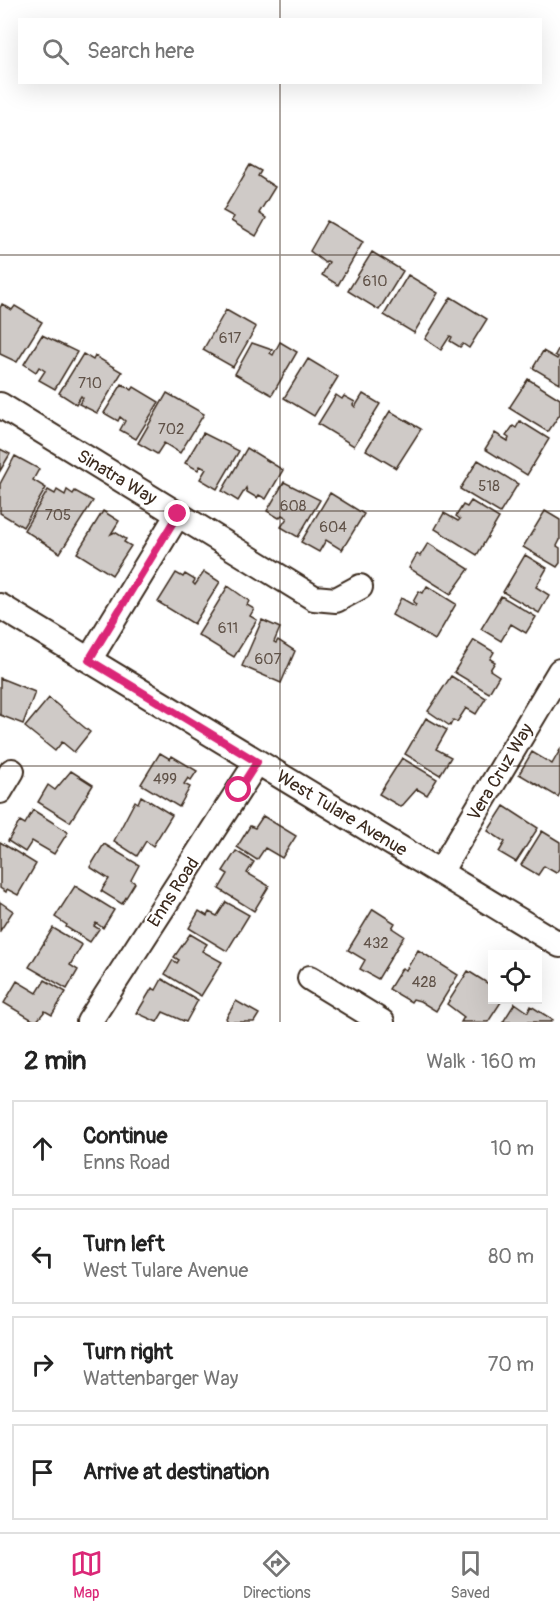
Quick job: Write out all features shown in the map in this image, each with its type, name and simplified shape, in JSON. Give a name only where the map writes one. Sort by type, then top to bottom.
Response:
[{"type":"street","name":"Sinatra Way","points":[[0,405],[314,598],[336,600],[360,587]]},
{"type":"street","points":[[89,660],[178,514]]},
{"type":"street","name":"West Tulare Avenue","points":[[0,606],[560,945]]},
{"type":"street","name":"Vera Cruz Way","points":[[440,872],[553,699],[560,671]]},
{"type":"street","name":"Enns Road","points":[[89,1022],[257,762]]},
{"type":"street","points":[[310,978],[382,1022]]},
{"type":"building","points":[[250,165],[261,171],[258,176],[275,187],[259,213],[266,218],[256,236],[231,221],[234,217],[223,211]]},
{"type":"building","points":[[327,221],[363,242],[338,285],[322,275],[329,262],[325,263],[310,251]]},
{"type":"building","points":[[372,252],[403,271],[379,310],[348,291]]},
{"type":"building","points":[[408,275],[438,293],[414,333],[384,315]]},
{"type":"building","points":[[451,297],[487,319],[469,348],[463,344],[460,347],[450,341],[452,337],[450,336],[441,350],[425,339]]},
{"type":"building","points":[[2,304],[12,310],[15,306],[42,322],[17,362],[0,354],[0,308]]},
{"type":"building","points":[[226,310],[256,327],[233,367],[203,350]]},
{"type":"building","points":[[42,335],[77,352],[55,389],[39,380],[45,371],[39,367],[36,372],[24,364]]},
{"type":"building","points":[[280,342],[297,352],[272,395],[235,374],[252,343],[272,350],[270,353],[273,355]]},
{"type":"building","points":[[560,346],[560,384],[533,368],[543,351],[557,359],[555,355]]},
{"type":"building","points":[[83,354],[93,360],[95,356],[122,372],[97,413],[79,404],[83,398],[81,396],[76,404],[59,393]]},
{"type":"building","points":[[308,359],[338,377],[314,416],[284,398]]},
{"type":"building","points":[[528,379],[560,399],[560,414],[548,432],[509,408]]},
{"type":"building","points":[[122,384],[132,390],[134,387],[159,402],[136,439],[120,430],[125,421],[120,417],[118,421],[104,413]]},
{"type":"building","points":[[167,393],[204,414],[180,453],[164,443],[157,454],[138,443]]},
{"type":"building","points":[[363,394],[380,404],[354,446],[318,424],[336,395],[342,399],[344,396],[355,402],[353,405],[355,407]]},
{"type":"building","points":[[390,411],[421,429],[396,468],[366,450]]},
{"type":"building","points":[[520,421],[549,439],[527,475],[485,449],[495,433],[508,441],[509,438],[506,436],[513,426],[516,428]]},
{"type":"building","points":[[203,433],[239,451],[217,489],[200,479],[206,469],[200,466],[198,470],[185,463]]},
{"type":"building","points":[[247,448],[283,470],[266,499],[259,495],[257,498],[247,492],[246,488],[238,501],[222,491]]},
{"type":"building","points":[[0,449],[10,454],[0,471]]},
{"type":"building","points":[[15,456],[39,469],[33,480],[46,488],[23,527],[0,513],[0,484]]},
{"type":"building","points":[[478,460],[518,484],[500,513],[460,489]]},
{"type":"building","points":[[284,482],[320,500],[298,537],[281,527],[287,518],[282,515],[279,518],[267,511]]},
{"type":"building","points":[[48,490],[55,494],[57,490],[65,495],[67,490],[73,494],[75,491],[93,501],[60,553],[24,530]]},
{"type":"building","points":[[330,493],[364,514],[342,550],[326,540],[319,552],[301,542]]},
{"type":"building","points":[[471,501],[499,518],[477,555],[435,529],[444,513],[458,521],[460,519],[456,516],[463,505],[467,507]]},
{"type":"building","points":[[103,511],[119,521],[111,534],[115,532],[126,539],[124,542],[131,546],[112,575],[77,553]]},
{"type":"building","points":[[545,511],[560,520],[560,540],[557,546],[560,548],[560,563],[557,567],[523,547]]},
{"type":"building","points":[[428,543],[469,569],[451,594],[409,568],[417,554],[420,556]]},
{"type":"building","points":[[525,555],[547,568],[536,587],[549,595],[539,613],[503,592]]},
{"type":"building","points":[[204,572],[220,582],[194,624],[158,602],[176,573],[183,577],[185,574],[195,580],[193,583],[195,585]]},
{"type":"building","points":[[228,586],[249,601],[247,605],[254,609],[250,616],[257,620],[234,657],[198,635]]},
{"type":"building","points":[[427,586],[456,604],[435,640],[392,615],[401,598],[415,606],[413,602],[419,591],[423,593]]},
{"type":"building","points":[[501,596],[536,617],[526,633],[511,624],[501,641],[481,629]]},
{"type":"building","points":[[262,620],[280,628],[274,642],[278,640],[295,651],[281,683],[242,666]]},
{"type":"building","points":[[474,640],[494,652],[490,659],[495,662],[490,670],[499,676],[489,693],[454,672]]},
{"type":"building","points":[[451,676],[486,698],[476,714],[466,708],[457,722],[453,720],[450,726],[428,711]]},
{"type":"building","points":[[0,678],[35,692],[23,724],[0,715]]},
{"type":"building","points":[[49,698],[90,732],[74,752],[62,742],[55,751],[25,727]]},
{"type":"building","points":[[426,718],[447,730],[436,749],[451,757],[440,775],[405,754]]},
{"type":"building","points":[[560,750],[560,793],[558,797],[519,774],[532,752],[552,764]]},
{"type":"building","points":[[160,753],[170,759],[172,756],[197,771],[191,780],[188,778],[184,784],[190,787],[179,807],[141,784]]},
{"type":"building","points":[[402,758],[437,779],[427,795],[417,789],[401,807],[379,794]]},
{"type":"building","points":[[71,771],[93,785],[70,822],[38,802],[48,785],[55,790]]},
{"type":"building","points":[[141,796],[172,815],[153,846],[146,841],[137,856],[114,841],[135,801],[138,803]]},
{"type":"building","points":[[504,806],[538,828],[516,862],[499,852],[505,842],[488,831]]},
{"type":"building","points":[[33,810],[68,832],[54,854],[32,841],[25,852],[8,841],[20,821],[25,824]]},
{"type":"building","points":[[263,816],[296,836],[282,858],[265,848],[257,860],[237,847],[250,826],[255,828]]},
{"type":"building","points":[[542,831],[560,842],[560,869],[556,873],[544,866],[538,875],[521,865]]},
{"type":"building","points":[[0,842],[36,864],[18,895],[0,888]]},
{"type":"building","points":[[104,844],[139,865],[131,880],[135,883],[122,904],[101,891],[109,879],[90,867]]},
{"type":"building","points":[[236,851],[254,862],[247,873],[269,886],[254,911],[219,889],[228,874],[223,871]]},
{"type":"building","points":[[75,886],[114,910],[103,928],[96,923],[94,926],[99,929],[90,942],[55,917]]},
{"type":"building","points":[[0,902],[13,911],[0,931]]},
{"type":"building","points":[[226,902],[249,915],[227,951],[189,928],[199,911],[207,916],[209,912],[217,916]]},
{"type":"building","points":[[373,909],[395,923],[392,928],[404,936],[378,979],[360,969],[365,960],[348,950]]},
{"type":"building","points":[[53,928],[82,945],[70,965],[78,970],[67,989],[29,967]]},
{"type":"building","points":[[190,934],[207,944],[202,951],[222,962],[201,996],[165,974],[173,960],[177,963],[179,960],[174,957]]},
{"type":"building","points":[[418,950],[458,975],[436,1011],[420,1001],[413,999],[411,1002],[389,989],[402,968],[406,970]]},
{"type":"building","points":[[468,971],[488,984],[488,1004],[500,1004],[488,1022],[461,1022],[464,1017],[447,1004]]},
{"type":"building","points":[[162,979],[198,1000],[186,1022],[163,1012],[157,1022],[137,1013],[152,988],[156,990]]},
{"type":"building","points":[[45,980],[66,992],[52,1015],[45,1011],[36,1022],[4,1003],[17,981],[37,993]]},
{"type":"building","points":[[236,1001],[259,1014],[254,1022],[228,1022],[226,1018]]},
{"type":"building","points":[[514,1004],[528,1012],[531,1006],[553,1020],[551,1022],[503,1022]]},
{"type":"route","points":[[178,514],[89,660],[257,762],[239,790]]}]
